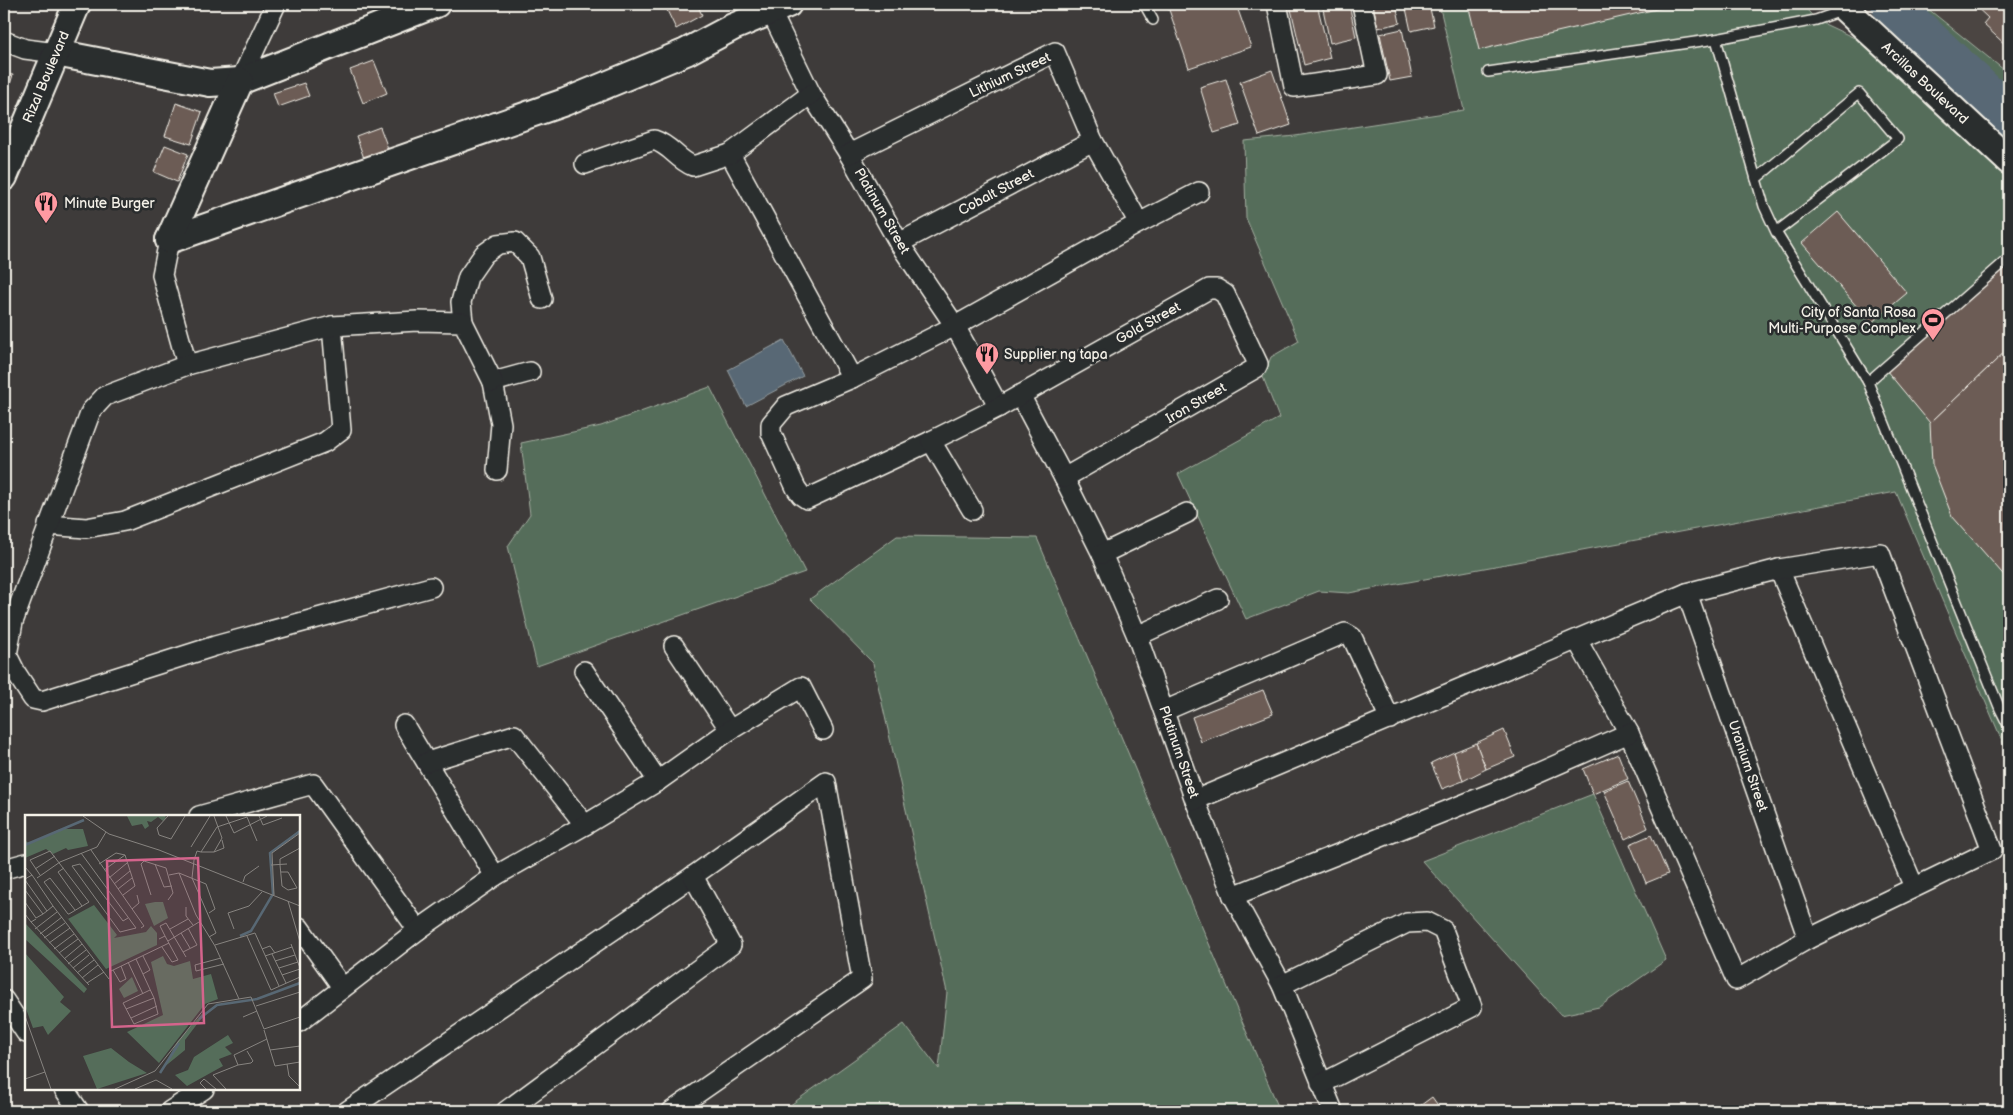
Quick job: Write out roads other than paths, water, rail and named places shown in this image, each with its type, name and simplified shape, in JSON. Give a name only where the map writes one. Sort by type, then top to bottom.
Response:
[{"type":"street","name":"Rizal Boulevard","points":[[4,177],[77,4]]},
{"type":"street","points":[[187,365],[162,275],[169,240],[276,4]]},
{"type":"street","points":[[4,41],[25,49],[56,53],[210,83],[240,81],[436,4]]},
{"type":"street","points":[[1277,4],[1294,87],[1377,75],[1362,4]]},
{"type":"street","name":"Arcillas Boulevard","points":[[1849,6],[2009,162]]},
{"type":"street","points":[[169,240],[565,102],[686,52],[733,27],[780,8]]},
{"type":"street","name":"Platinum Street","points":[[780,8],[811,94],[849,154],[899,243],[955,326],[999,407]]},
{"type":"street","name":"Lithium Street","points":[[849,154],[1055,52],[1093,141],[1139,223]]},
{"type":"street","points":[[585,164],[654,140],[665,144],[683,162],[693,166],[730,154],[811,94]]},
{"type":"street","name":"Cobalt Street","points":[[899,243],[1093,141]]},
{"type":"street","points":[[730,154],[852,378],[955,326],[1139,223],[1199,192]]},
{"type":"street","points":[[498,470],[501,424],[493,382],[463,322],[461,302],[468,277],[484,254],[498,244],[515,242],[530,257],[542,299]]},
{"type":"street","name":"Gold Street","points":[[852,378],[786,406],[771,424],[771,433],[796,488],[801,496],[807,499],[999,407],[1209,289],[1217,289],[1225,294]]},
{"type":"street","name":"Iron Street","points":[[1064,478],[1256,368],[1258,364],[1225,294]]},
{"type":"street","points":[[431,587],[215,646],[42,701],[33,699],[29,694],[11,665],[7,650],[13,622],[91,411],[105,396],[187,365],[332,326],[417,321],[463,322]]},
{"type":"street","points":[[48,525],[86,528],[125,521],[325,442],[341,430],[332,326]]},
{"type":"street","points":[[493,382],[530,372]]},
{"type":"street","name":"Platinum Street","points":[[1020,395],[1102,554],[1137,636],[1195,800],[1233,896],[1282,985],[1333,1111]]},
{"type":"street","points":[[930,441],[972,510]]},
{"type":"street","points":[[1102,554],[1186,512]]},
{"type":"street","points":[[1195,800],[1687,593],[1780,569],[1880,553],[1992,850],[1808,938],[1736,980],[1629,733],[1578,640]]},
{"type":"street","points":[[1780,569],[1914,887]]},
{"type":"street","name":"Uranium Street","points":[[1687,593],[1808,938]]},
{"type":"street","points":[[1137,636],[1218,599]]},
{"type":"street","points":[[1164,711],[1345,633],[1352,637],[1390,719]]},
{"type":"street","points":[[674,646],[730,730]]},
{"type":"street","points":[[584,671],[658,781]]},
{"type":"street","points":[[300,1021],[418,930],[495,876],[658,781],[730,730],[801,687],[823,730]]},
{"type":"street","points":[[404,725],[495,876]]},
{"type":"street","points":[[1233,896],[1499,790],[1629,733]]},
{"type":"street","points":[[427,762],[514,735],[585,825]]},
{"type":"street","points":[[347,1111],[693,876],[826,782],[862,978],[672,1111]]},
{"type":"street","points":[[211,815],[313,784],[418,930]]},
{"type":"street","points":[[4,869],[25,863]]},
{"type":"street","points":[[506,1111],[730,945],[693,876]]},
{"type":"street","points":[[1282,985],[1407,923],[1427,922],[1443,930],[1472,1007],[1321,1084]]},
{"type":"street","points":[[300,928],[342,987]]},
{"type":"street","points":[[4,1000],[25,1032]]},
{"type":"street","points":[[65,1090],[79,1111]]},
{"type":"street","points":[[170,1111],[198,1090]]},
{"type":"lane","points":[[1144,4],[1153,20]]},
{"type":"lane","points":[[1488,72],[1716,38],[1816,20],[1849,6]]},
{"type":"lane","points":[[1716,38],[1764,206],[1776,232],[1868,382],[2000,709],[2009,727]]},
{"type":"lane","points":[[1756,179],[1859,93],[1898,139],[1776,232]]},
{"type":"lane","points":[[1868,382],[2009,258]]},
{"type":"water","points":[[784,340],[803,376],[746,406],[728,370]]},
{"type":"waterway","points":[[1891,4],[2009,115]]},
{"type":"place","name":"Minute Burger","points":[[46,224]]},
{"type":"place","name":"City of Santa Rosa Multi-Purpose Complex","points":[[1933,341]]},
{"type":"place","name":"Supplier ng tapa","points":[[987,375]]}]
